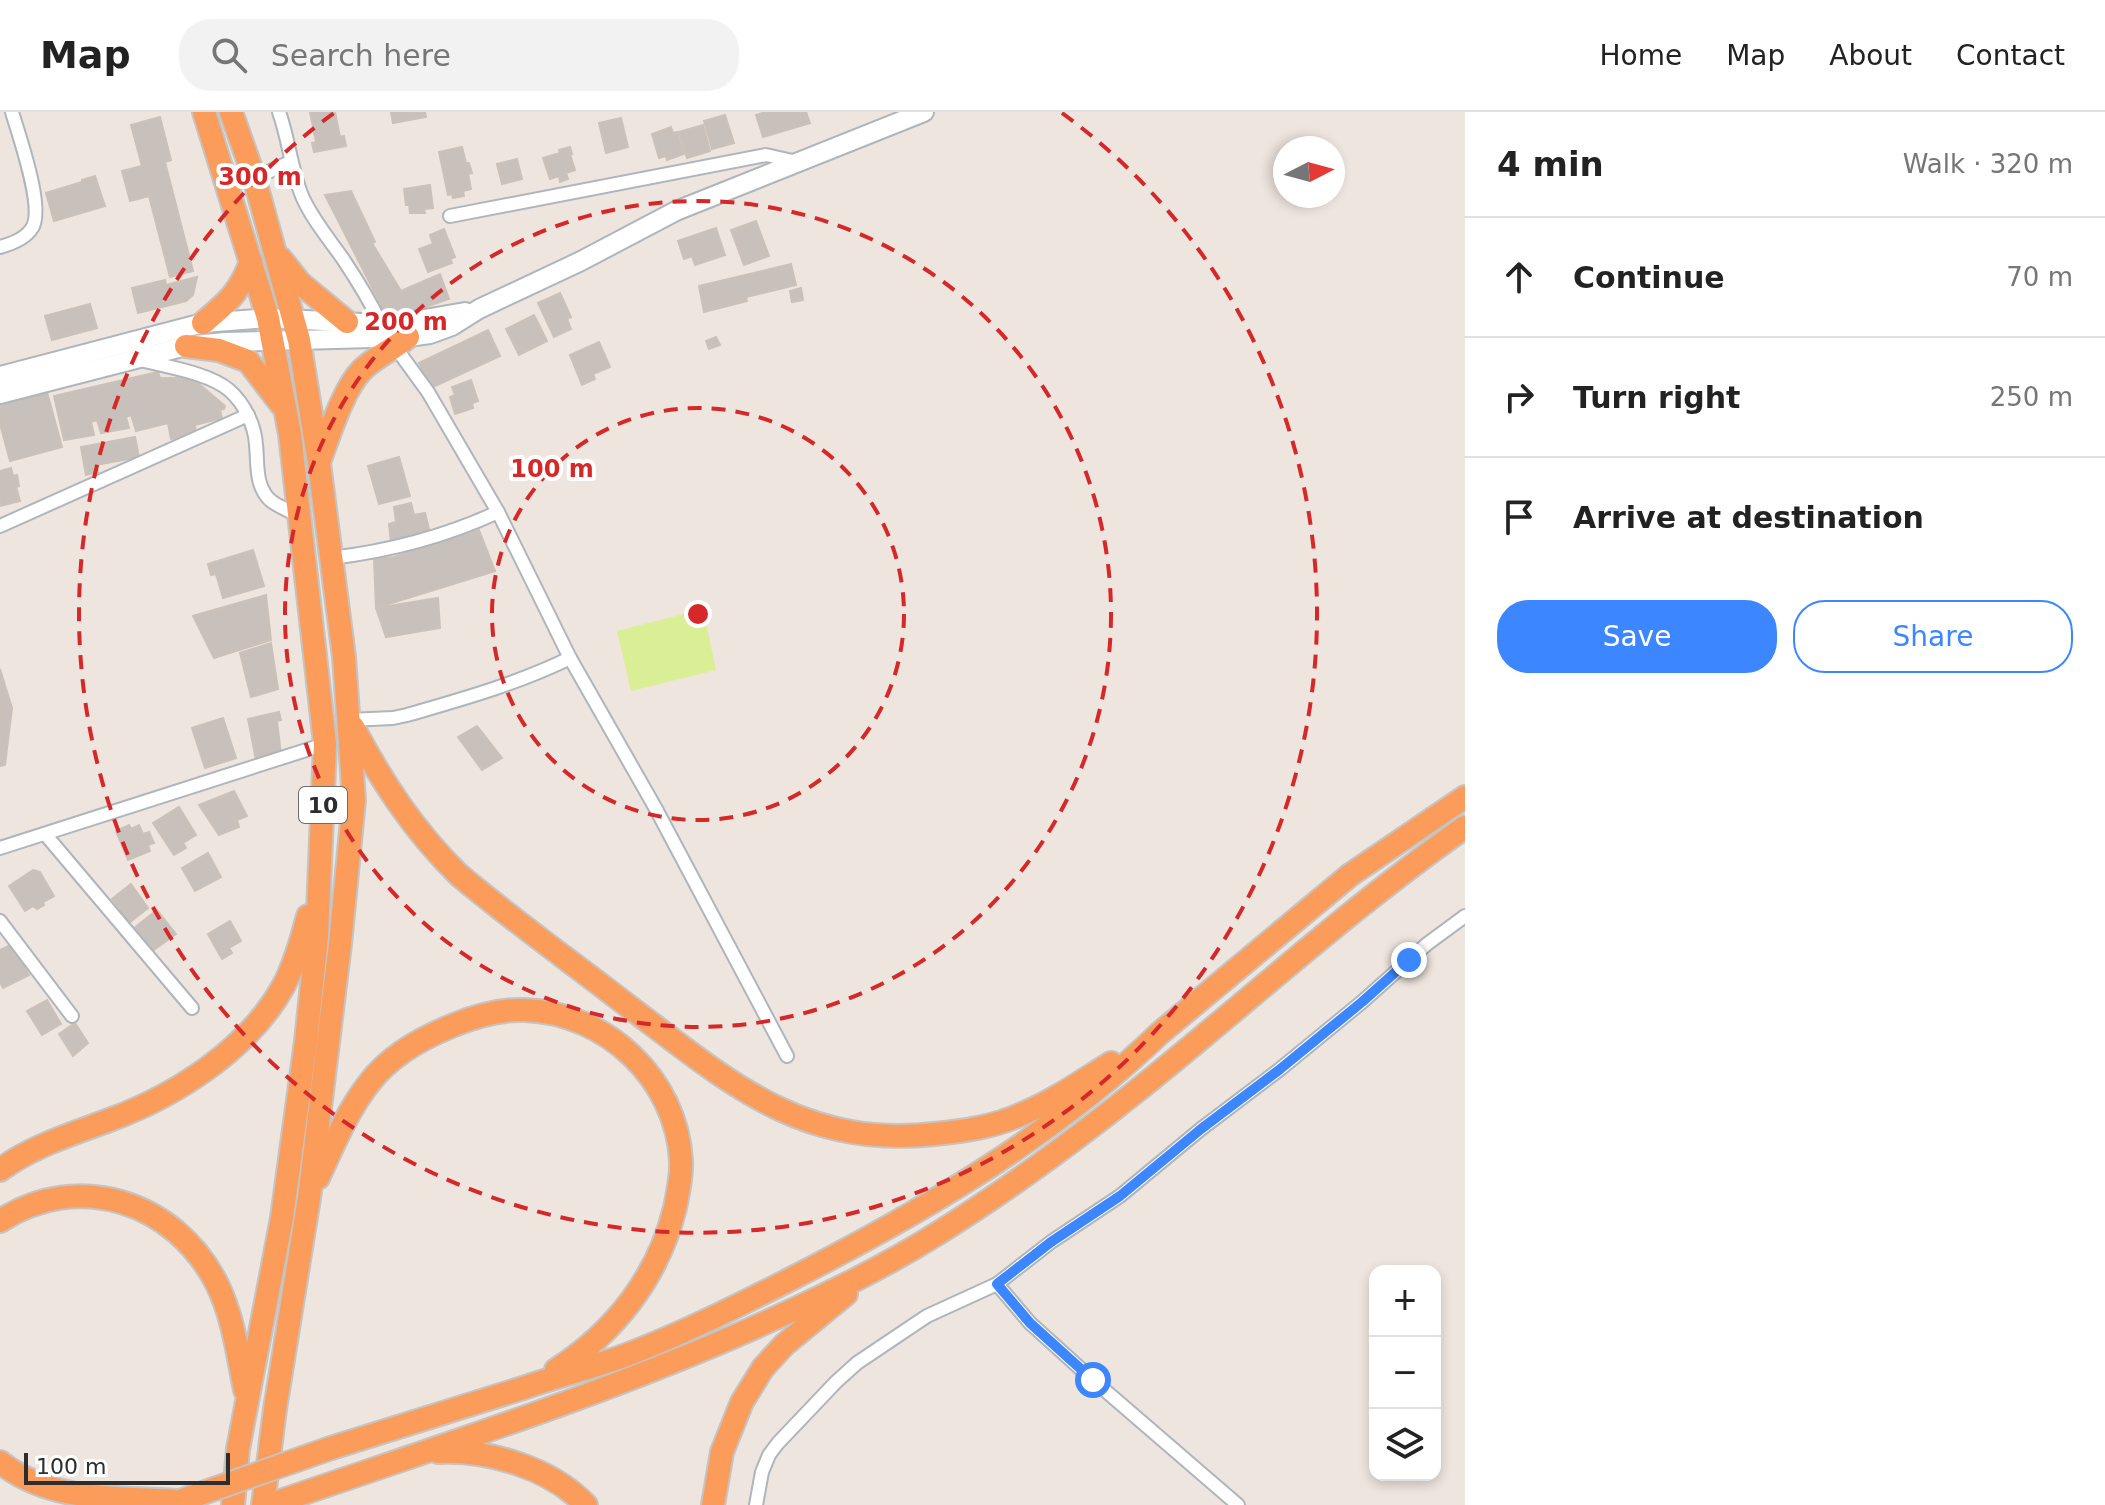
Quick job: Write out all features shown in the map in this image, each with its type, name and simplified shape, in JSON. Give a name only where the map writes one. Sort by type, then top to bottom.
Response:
[{"type":"highway","name":"10","points":[[204,112],[251,262],[269,329],[285,409],[325,744],[317,936],[306,1041],[282,1218],[238,1449],[233,1505]]},
{"type":"highway","name":"10","points":[[231,112],[254,177],[297,329],[319,463],[344,657],[354,800],[309,1198],[275,1409],[266,1505]]},
{"type":"highway","points":[[277,254],[300,283],[347,322]]},
{"type":"highway","points":[[203,323],[233,297],[243,283],[251,262]]},
{"type":"highway","points":[[319,463],[336,416],[359,373],[402,342]]},
{"type":"highway","points":[[186,346],[219,350],[248,361],[285,409]]},
{"type":"highway","points":[[349,720],[398,804],[426,841],[459,875],[714,1071],[760,1100],[809,1122],[862,1134],[889,1136],[944,1133],[997,1123],[1044,1104],[1160,1033]]},
{"type":"highway","points":[[0,1462],[37,1484],[71,1494],[174,1503],[331,1448],[622,1357],[718,1315],[859,1243],[1044,1130],[1104,1084],[1160,1033],[1350,875],[1465,797]]},
{"type":"highway","points":[[266,1505],[668,1365],[875,1270],[967,1215],[1073,1140],[1175,1060],[1375,893],[1465,827]]},
{"type":"highway","points":[[0,1170],[18,1157],[51,1141],[153,1102],[215,1064],[241,1040],[283,987],[303,935],[320,872]]},
{"type":"highway","points":[[309,1198],[354,1106],[371,1081],[404,1052],[442,1030],[462,1021],[505,1011],[542,1011],[578,1020],[625,1049],[650,1076],[669,1108],[675,1126],[681,1162],[673,1216],[660,1253],[627,1307],[584,1351],[532,1385]]},
{"type":"highway","points":[[0,1221],[31,1205],[79,1195],[111,1198],[145,1211],[167,1225],[200,1256],[218,1286],[230,1319],[248,1401]]},
{"type":"highway","points":[[713,1505],[722,1452],[742,1402],[763,1368],[784,1345],[875,1270]]},
{"type":"highway","points":[[413,1455],[469,1453],[505,1460],[551,1479],[586,1505]]},
{"type":"main road","points":[[0,376],[203,323],[297,329],[402,342],[430,334],[452,326],[479,309],[581,261],[676,211],[924,112]]},
{"type":"main road","points":[[297,329],[347,322],[381,324],[413,321],[479,309]]},
{"type":"main road","points":[[0,394],[186,346],[225,342],[269,329]]},
{"type":"street","points":[[0,247],[23,237],[32,229],[37,216],[36,199],[12,112]]},
{"type":"street","points":[[279,112],[290,162],[303,199],[381,324]]},
{"type":"street","points":[[450,216],[766,155],[797,162]]},
{"type":"street","points":[[254,177],[290,162]]},
{"type":"street","points":[[402,342],[498,512],[570,658],[656,809],[787,1056]]},
{"type":"street","points":[[135,359],[192,373],[230,391],[248,415],[256,440],[257,475],[262,490],[269,500],[300,516]]},
{"type":"street","points":[[0,526],[248,415]]},
{"type":"street","points":[[331,558],[388,550],[433,538],[498,512]]},
{"type":"street","points":[[349,720],[407,715],[506,686],[570,658]]},
{"type":"street","points":[[0,848],[325,744]]},
{"type":"street","points":[[45,834],[192,1008]]},
{"type":"street","points":[[756,1505],[762,1472],[769,1455],[857,1363],[927,1316],[997,1284],[1051,1242],[1120,1196],[1465,916]]},
{"type":"street","points":[[0,921],[72,1016]]},
{"type":"street","points":[[997,1284],[1030,1323],[1238,1505]]},
{"type":"green space","points":[[703,609],[716,670],[631,691],[617,631]]},
{"type":"building","points":[[310,112],[335,112],[340,137],[344,136],[346,146],[314,152],[312,143],[316,142]]},
{"type":"building","points":[[391,112],[425,112],[426,117],[393,123]]},
{"type":"building","points":[[806,112],[810,123],[763,137],[756,115]]},
{"type":"building","points":[[725,115],[734,143],[712,149],[704,121]]},
{"type":"building","points":[[160,117],[171,160],[165,162],[193,271],[170,277],[149,196],[130,201],[122,171],[142,166],[131,125]]},
{"type":"building","points":[[621,118],[628,147],[606,153],[599,123]]},
{"type":"building","points":[[703,125],[710,151],[687,158],[679,132]]},
{"type":"building","points":[[671,127],[673,133],[677,132],[684,154],[667,160],[666,156],[659,158],[652,134]]},
{"type":"building","points":[[462,147],[472,173],[468,174],[471,189],[463,191],[464,196],[453,198],[452,194],[448,195],[439,152]]},
{"type":"building","points":[[570,147],[575,170],[566,173],[568,179],[560,182],[559,176],[550,179],[543,158]]},
{"type":"building","points":[[517,159],[522,179],[502,184],[497,164]]},
{"type":"building","points":[[95,176],[105,206],[54,221],[46,193]]},
{"type":"building","points":[[430,185],[433,208],[424,209],[425,213],[410,213],[404,189]]},
{"type":"building","points":[[351,191],[375,242],[372,243],[401,291],[440,274],[449,299],[408,313],[385,313],[325,195]]},
{"type":"building","points":[[756,221],[769,256],[744,265],[731,230]]},
{"type":"building","points":[[716,228],[725,255],[695,265],[692,256],[684,259],[678,241]]},
{"type":"building","points":[[444,229],[455,257],[450,259],[452,263],[428,272],[419,249],[433,244],[430,235]]},
{"type":"building","points":[[791,264],[796,285],[746,297],[747,301],[704,312],[699,286]]},
{"type":"building","points":[[197,277],[193,295],[186,301],[138,313],[132,288],[165,280],[166,285]]},
{"type":"building","points":[[801,288],[803,300],[792,302],[790,291]]},
{"type":"building","points":[[560,293],[571,317],[567,319],[571,329],[554,337],[538,303]]},
{"type":"building","points":[[90,304],[97,328],[52,340],[45,316]]},
{"type":"building","points":[[534,315],[547,341],[519,355],[506,329]]},
{"type":"building","points":[[488,330],[500,356],[431,388],[419,363]]},
{"type":"building","points":[[716,337],[720,345],[709,349],[706,341]]},
{"type":"building","points":[[599,342],[610,367],[593,374],[595,379],[582,385],[570,355]]},
{"type":"building","points":[[158,372],[160,378],[182,378],[199,384],[225,406],[220,410],[222,418],[195,425],[196,434],[171,439],[168,423],[136,431],[131,415],[126,417],[129,428],[101,433],[97,420],[91,422],[94,435],[64,440],[54,396]]},
{"type":"building","points":[[471,380],[478,401],[472,403],[473,408],[455,414],[450,397],[455,395],[452,387]]},
{"type":"building","points":[[47,392],[62,447],[10,461],[0,424],[0,405]]},
{"type":"building","points":[[135,437],[139,457],[96,465],[98,472],[86,475],[81,447]]},
{"type":"building","points":[[399,457],[410,496],[379,504],[368,466]]},
{"type":"building","points":[[11,468],[13,476],[17,475],[20,501],[0,506],[0,471]]},
{"type":"building","points":[[411,503],[414,515],[425,513],[430,533],[391,543],[389,524],[396,522],[394,507]]},
{"type":"building","points":[[479,530],[495,571],[376,608],[374,559],[394,557]]},
{"type":"building","points":[[253,550],[264,586],[223,598],[216,574],[211,575],[208,564]]},
{"type":"building","points":[[266,595],[271,640],[214,658],[193,616]]},
{"type":"building","points":[[438,598],[440,628],[386,637],[376,608]]},
{"type":"building","points":[[271,643],[278,689],[251,697],[240,653]]},
{"type":"building","points":[[0,669],[12,708],[5,765],[0,766]]},
{"type":"building","points":[[279,712],[281,720],[277,721],[281,754],[256,760],[248,719]]},
{"type":"building","points":[[223,718],[236,758],[205,768],[192,728]]},
{"type":"building","points":[[477,726],[502,758],[482,770],[458,737]]},
{"type":"building","points":[[234,791],[247,816],[237,820],[239,827],[219,835],[199,805]]},
{"type":"building","points":[[179,807],[196,835],[183,843],[186,848],[174,855],[153,823]]},
{"type":"building","points":[[129,825],[131,829],[139,825],[143,834],[149,832],[154,843],[148,845],[150,851],[128,860],[116,831]]},
{"type":"building","points":[[208,853],[221,877],[195,891],[182,868]]},
{"type":"building","points":[[33,870],[40,872],[54,896],[37,909],[33,906],[25,911],[9,886]]},
{"type":"building","points":[[131,884],[148,908],[130,922],[112,899]]},
{"type":"building","points":[[157,910],[176,934],[151,952],[133,929]]},
{"type":"building","points":[[230,921],[241,941],[229,948],[232,953],[222,959],[208,934]]},
{"type":"building","points":[[12,944],[29,975],[3,988],[0,982],[0,950]]},
{"type":"building","points":[[47,1000],[61,1024],[42,1035],[27,1011]]},
{"type":"building","points":[[75,1023],[88,1043],[73,1056],[59,1034]]},
{"type":"route","points":[[1093,1380],[1030,1323],[997,1284],[1145,1177],[1362,1002],[1409,960]]}]
